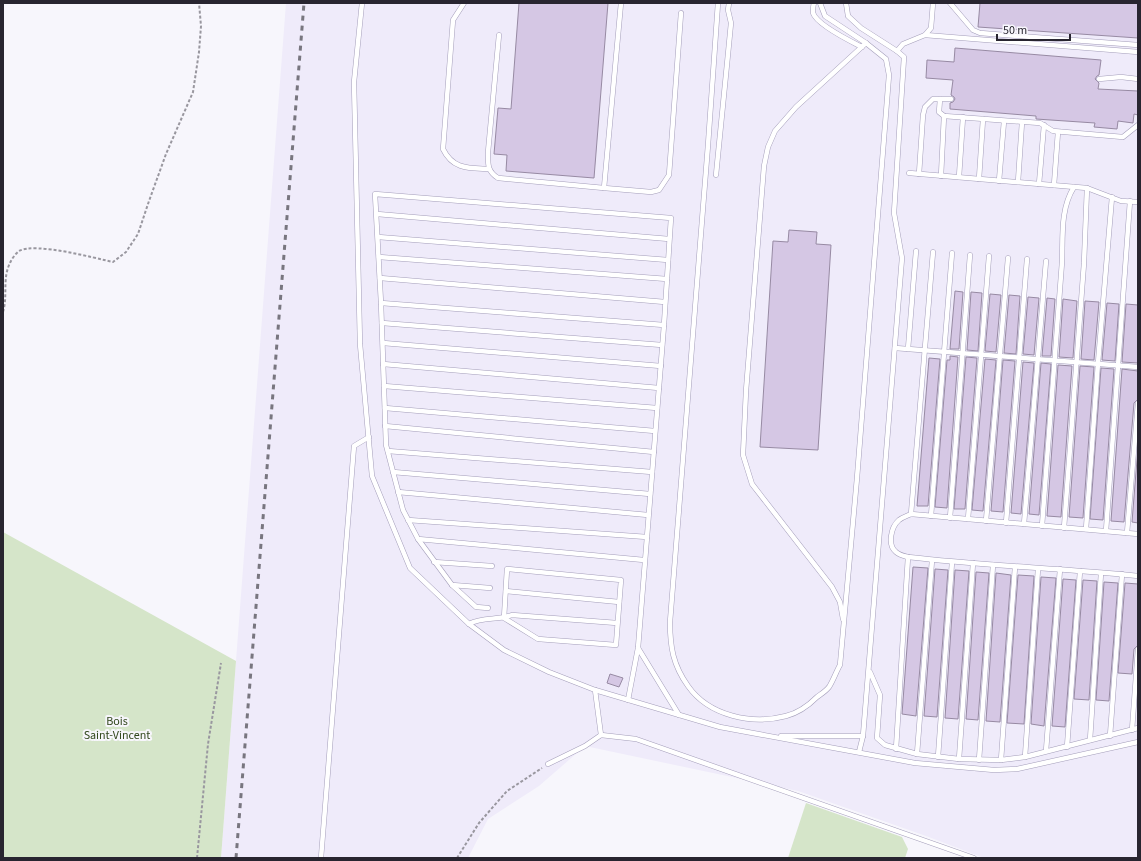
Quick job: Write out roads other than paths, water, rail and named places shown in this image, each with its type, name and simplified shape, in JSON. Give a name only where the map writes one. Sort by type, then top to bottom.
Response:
[{"type":"lane","points":[[362,3],[354,82],[360,344],[372,476],[410,568],[469,624],[504,650],[549,672],[595,690],[720,727],[915,763],[994,770],[1017,769],[1138,742]]},
{"type":"lane","points":[[464,3],[453,20],[443,149],[446,157],[461,167],[490,169]]},
{"type":"lane","points":[[604,188],[621,3]]},
{"type":"lane","points":[[718,3],[670,622],[670,645],[678,670],[688,687],[705,703],[725,714],[758,721],[788,716],[809,705],[829,687],[840,665],[860,446],[889,75],[886,58],[825,16],[820,3]]},
{"type":"lane","points":[[716,175],[731,23],[728,10],[729,3]]},
{"type":"lane","points":[[814,3],[813,12],[821,22],[838,34],[862,47]]},
{"type":"lane","points":[[846,3],[848,16],[861,28],[904,57],[894,213],[902,258],[869,670],[863,736],[859,752]]},
{"type":"lane","points":[[896,51],[903,44],[925,34],[931,28],[933,3]]},
{"type":"lane","points":[[950,3],[973,30],[980,33],[1138,45]]},
{"type":"lane","points":[[499,35],[488,152],[488,165],[491,174],[498,178],[651,192],[659,190],[668,175],[681,13]]},
{"type":"lane","points":[[925,34],[1138,52]]},
{"type":"lane","points":[[844,623],[840,602],[832,587],[752,484],[744,455],[746,391],[764,166],[768,147],[775,131],[796,107],[866,43]]},
{"type":"lane","points":[[1099,79],[1121,77],[1138,79]]},
{"type":"lane","points":[[919,174],[925,107],[933,99],[951,99]]},
{"type":"lane","points":[[940,99],[939,112],[944,116],[1040,123],[1053,131],[1058,132],[1123,137],[1138,125]]},
{"type":"lane","points":[[941,176],[944,116]]},
{"type":"lane","points":[[959,177],[964,118]]},
{"type":"lane","points":[[979,179],[983,119]]},
{"type":"lane","points":[[999,181],[1004,121]]},
{"type":"lane","points":[[1018,182],[1022,122]]},
{"type":"lane","points":[[1039,184],[1044,126]]},
{"type":"lane","points":[[1054,185],[1058,132]]},
{"type":"lane","points":[[909,174],[1087,188],[1121,201],[1138,202]]},
{"type":"lane","points":[[1042,526],[1055,360],[1063,222],[1068,196],[1074,187]]},
{"type":"lane","points":[[1064,528],[1084,263],[1087,188]]},
{"type":"lane","points":[[488,608],[476,607],[452,585],[434,562],[418,539],[408,520],[403,510],[398,492],[386,445],[383,343],[375,194],[671,218],[664,325],[638,648],[628,700]]},
{"type":"lane","points":[[1086,530],[1112,198]]},
{"type":"lane","points":[[1106,531],[1130,202]]},
{"type":"lane","points":[[377,214],[669,238]]},
{"type":"lane","points":[[378,237],[668,260]]},
{"type":"lane","points":[[908,349],[916,250]]},
{"type":"lane","points":[[911,514],[933,252]]},
{"type":"lane","points":[[931,516],[952,253]]},
{"type":"lane","points":[[950,518],[970,255]]},
{"type":"lane","points":[[968,519],[989,256]]},
{"type":"lane","points":[[379,257],[667,279]]},
{"type":"lane","points":[[986,521],[1008,258]]},
{"type":"lane","points":[[1006,523],[1027,259]]},
{"type":"lane","points":[[1024,524],[1046,261]]},
{"type":"lane","points":[[380,278],[665,302]]},
{"type":"lane","points":[[381,303],[664,325]]},
{"type":"lane","points":[[382,323],[662,345]]},
{"type":"lane","points":[[383,343],[660,366]]},
{"type":"lane","points":[[895,348],[1138,366]]},
{"type":"lane","points":[[383,364],[659,388]]},
{"type":"lane","points":[[384,386],[657,408]]},
{"type":"lane","points":[[1127,533],[1138,403]]},
{"type":"lane","points":[[385,408],[655,431]]},
{"type":"lane","points":[[385,426],[654,452]]},
{"type":"lane","points":[[321,858],[354,446],[369,437]]},
{"type":"lane","points":[[388,451],[652,472]]},
{"type":"lane","points":[[393,472],[650,494]]},
{"type":"lane","points":[[398,492],[648,515]]},
{"type":"lane","points":[[1138,534],[911,514],[900,519],[893,530],[891,537],[892,548],[898,554],[908,558],[1038,569],[1080,570],[1138,576]]},
{"type":"lane","points":[[408,520],[646,537]]},
{"type":"lane","points":[[418,539],[644,560]]},
{"type":"lane","points":[[896,749],[908,558]]},
{"type":"lane","points":[[917,754],[932,560]]},
{"type":"lane","points":[[434,562],[492,566]]},
{"type":"lane","points":[[938,757],[952,562]]},
{"type":"lane","points":[[959,759],[973,563]]},
{"type":"lane","points":[[979,760],[993,564]]},
{"type":"lane","points":[[1001,760],[1014,567]]},
{"type":"lane","points":[[508,569],[621,580],[616,645],[538,639],[504,618],[508,569]]},
{"type":"lane","points":[[1025,757],[1038,569]]},
{"type":"lane","points":[[1046,751],[1060,569]]},
{"type":"lane","points":[[1068,747],[1080,570]]},
{"type":"lane","points":[[1090,740],[1101,573]]},
{"type":"lane","points":[[1110,736],[1122,574]]},
{"type":"lane","points":[[452,585],[490,588]]},
{"type":"lane","points":[[506,591],[619,602]]},
{"type":"lane","points":[[469,624],[478,620],[504,618],[512,615],[617,623]]},
{"type":"lane","points":[[638,648],[679,715]]},
{"type":"lane","points":[[1132,730],[1138,649]]},
{"type":"lane","points":[[869,670],[880,695],[877,738],[886,745],[917,754],[959,759],[1001,760],[1025,757],[1068,747],[1138,728]]},
{"type":"lane","points":[[595,690],[601,735]]},
{"type":"lane","points":[[548,764],[585,746],[601,735],[636,739],[974,858]]},
{"type":"lane","points":[[769,736],[863,736]]},
{"type":"railway","points":[[236,858],[304,3]]},
{"type":"park label","name":"Bois Saint-Vincent","points":[[117,728]]}]
